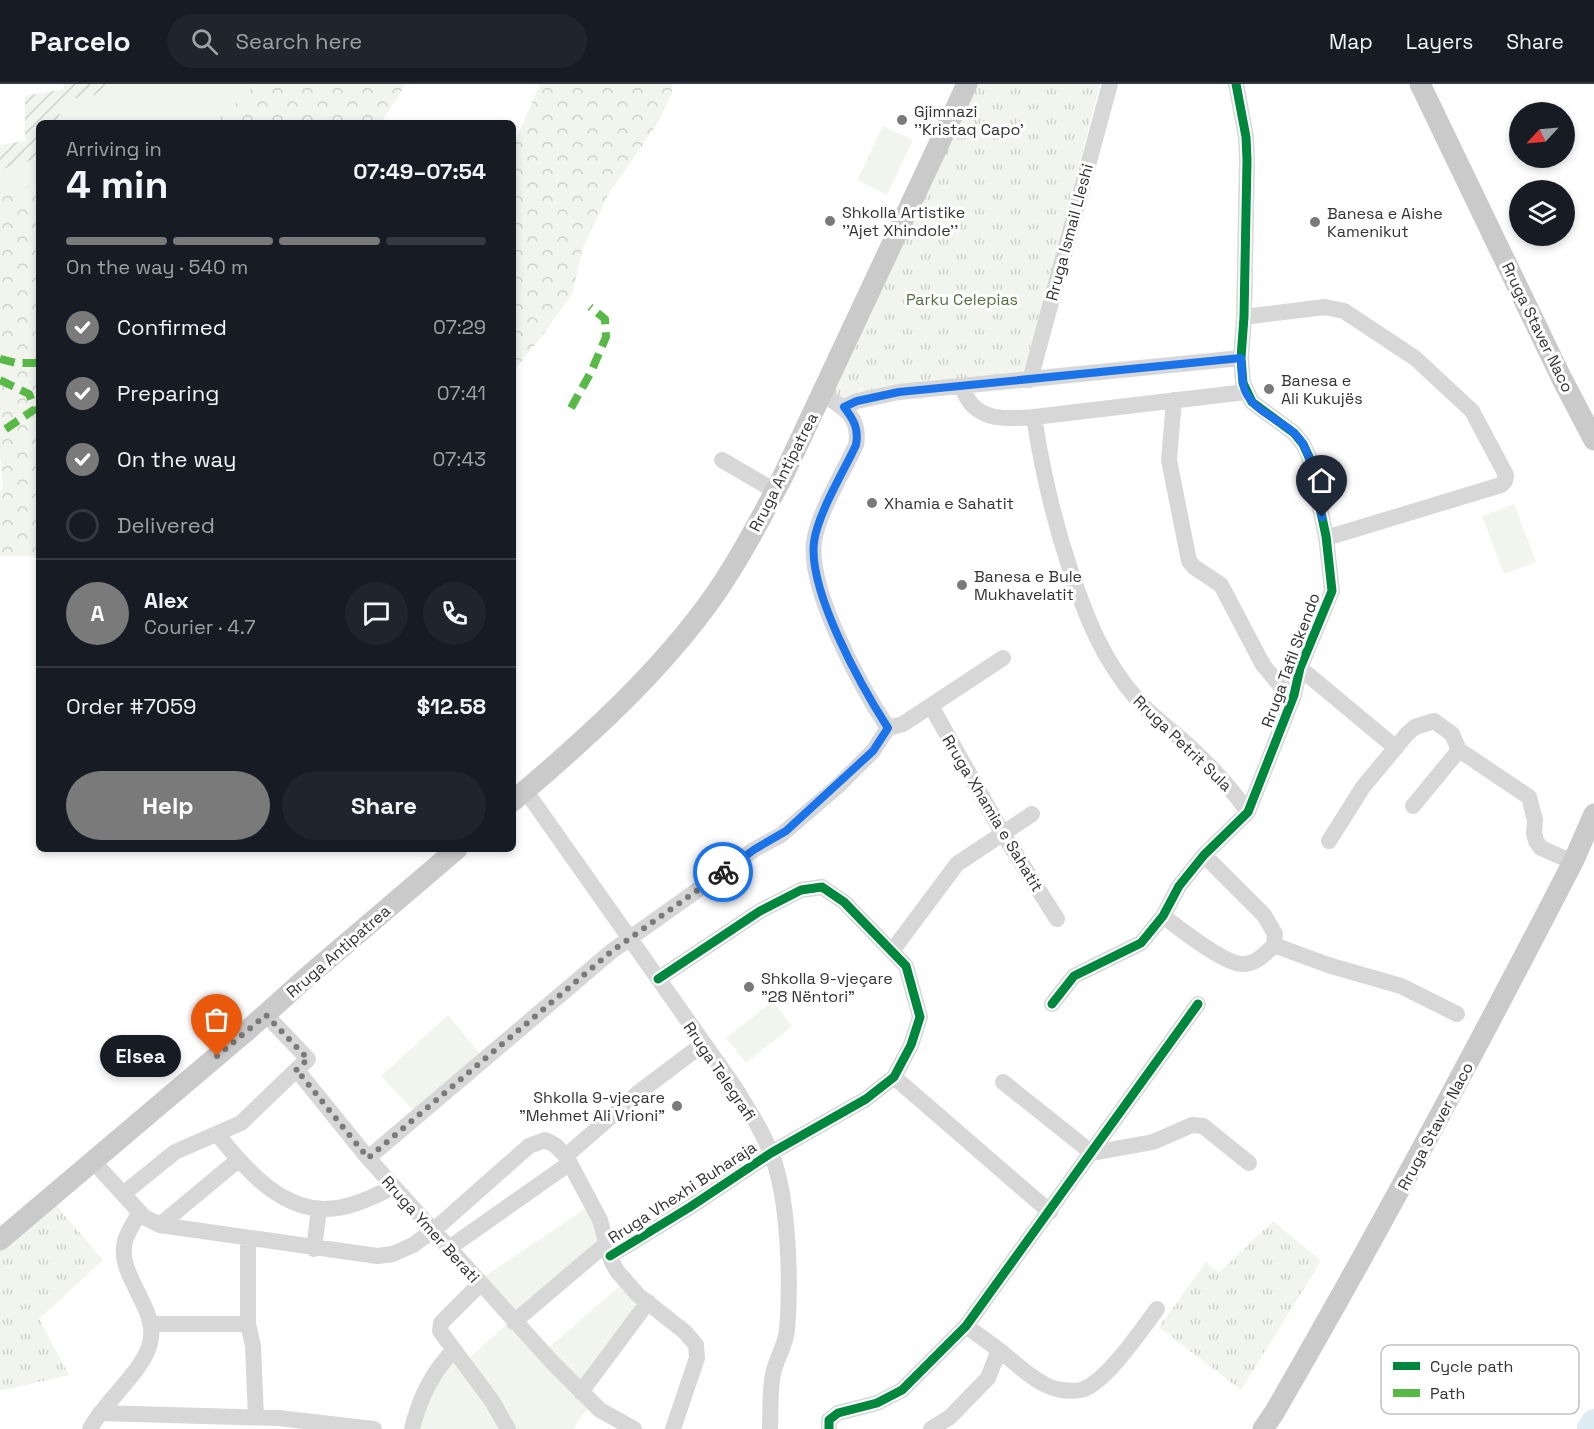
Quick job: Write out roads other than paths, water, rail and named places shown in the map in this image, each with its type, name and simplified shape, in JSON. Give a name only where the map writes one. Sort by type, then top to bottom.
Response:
[{"type":"main road","name":"Rruga Antipatrea","points":[[519,796],[606,718],[689,630],[732,568],[775,491],[968,84]]},
{"type":"main road","name":"Rruga Staver Naco","points":[[1420,84],[1594,440]]},
{"type":"main road","name":"Rruga Staver Naco","points":[[1263,1429],[1340,1300],[1414,1167],[1573,862],[1594,814]]},
{"type":"main road","name":"Rruga Antipatrea","points":[[0,1240],[266,1015],[314,970],[453,852]]},
{"type":"street","name":"Rruga Ismail Lleshi","points":[[1030,380],[1110,84]]},
{"type":"street","points":[[962,387],[966,398],[976,409],[988,416],[1000,419],[1246,392],[1241,358],[1247,160],[1246,137],[1236,84]]},
{"type":"street","points":[[1244,317],[1325,307],[1344,311],[1415,358],[1472,411],[1506,475],[1501,485],[1326,538]]},
{"type":"street","points":[[844,407],[875,396],[1241,358]]},
{"type":"street","name":"Rruga Tafil Skendo","points":[[1052,1004],[1074,976],[1141,943],[1163,916],[1179,886],[1204,855],[1248,812],[1294,695],[1300,668],[1332,591],[1326,538],[1309,457],[1303,444],[1294,433],[1252,402],[1246,392]]},
{"type":"street","points":[[822,394],[844,407],[859,432],[856,445],[820,520],[814,541],[817,583],[846,653],[888,728]]},
{"type":"street","points":[[1174,400],[1169,460],[1190,561],[1194,567],[1221,585],[1263,665],[1278,683],[1294,695]]},
{"type":"street","name":"Rruga Petrit Sula","points":[[1034,417],[1047,493],[1094,636],[1113,669],[1136,698],[1154,717],[1189,745],[1231,789],[1248,812]]},
{"type":"street","points":[[722,460],[775,491]]},
{"type":"street","points":[[368,1158],[563,991],[629,938],[755,849],[781,835],[873,751],[888,728],[903,724],[1003,658]]},
{"type":"street","points":[[1300,668],[1396,747]]},
{"type":"street","name":"Rruga Xhamia e Sahatit","points":[[930,706],[1004,834],[1057,919]]},
{"type":"street","points":[[1329,841],[1363,787],[1396,747],[1415,727],[1434,721],[1452,734],[1459,750],[1529,797],[1535,820],[1536,841],[1541,848],[1573,862]]},
{"type":"street","points":[[1413,806],[1459,750]]},
{"type":"street","name":"Rruga Telegrafi","points":[[519,796],[629,938],[734,1086],[771,1153],[783,1203],[788,1258],[787,1330],[773,1371],[770,1429]]},
{"type":"street","points":[[892,951],[957,864],[1032,814]]},
{"type":"street","points":[[1163,916],[1226,960],[1242,965],[1257,961],[1274,945],[1275,934],[1264,915],[1204,855]]},
{"type":"street","points":[[658,979],[760,911],[801,890],[822,887],[844,902],[906,966],[920,1017],[911,1045],[894,1077],[1050,1212]]},
{"type":"street","points":[[1274,945],[1328,965],[1401,986],[1457,1014]]},
{"type":"street","points":[[829,1429],[830,1419],[838,1413],[877,1403],[902,1390],[966,1326],[1198,1004]]},
{"type":"street","points":[[123,1194],[169,1156],[241,1123],[308,1059],[266,1015]]},
{"type":"street","points":[[449,1248],[568,1159],[638,1093],[703,1044]]},
{"type":"street","name":"Rruga Ymer Berati","points":[[295,1071],[300,1074],[393,1187],[434,1230],[514,1322],[600,1410],[634,1429]]},
{"type":"street","name":"Rruga Vhexhi Buharaja","points":[[514,1322],[608,1250],[690,1207],[771,1153],[866,1099],[894,1077]]},
{"type":"street","points":[[1003,1082],[1092,1153],[1153,1142],[1192,1125],[1203,1126],[1249,1163]]},
{"type":"street","points":[[217,1134],[238,1160],[256,1177],[291,1202],[305,1207],[319,1209],[352,1205],[393,1187]]},
{"type":"street","points":[[93,1161],[140,1212],[151,1222],[160,1226],[363,1256],[393,1254],[413,1245],[434,1230],[529,1146],[545,1140],[555,1145],[568,1159],[600,1220],[608,1250],[624,1280],[693,1340],[697,1352],[674,1429]]},
{"type":"street","points":[[160,1226],[238,1160]]},
{"type":"street","points":[[314,1248],[319,1209]]},
{"type":"street","points":[[90,1429],[145,1354],[151,1338],[150,1324],[125,1260],[125,1242],[140,1212]]},
{"type":"street","points":[[248,1239],[248,1324],[253,1346],[256,1417]]},
{"type":"street","points":[[480,1284],[441,1323],[440,1331],[492,1401],[508,1429]]},
{"type":"street","points":[[581,1392],[648,1302]]},
{"type":"street","points":[[966,1326],[1044,1385],[1057,1389],[1082,1390],[1094,1383],[1116,1362],[1157,1309]]},
{"type":"street","points":[[150,1324],[248,1324]]},
{"type":"street","points":[[412,1429],[422,1397],[433,1376],[454,1350]]},
{"type":"street","points":[[930,1429],[950,1417],[988,1378],[999,1350]]},
{"type":"street","points":[[100,1413],[197,1423],[256,1417],[374,1429]]},
{"type":"waterway","points":[[1590,1429],[1594,1422]]},
{"type":"place","name":"Gjimnazi ''Kristaq Capo'","points":[[902,120]]},
{"type":"place","name":"Shkolla Artistike ''Ajet Xhindole''","points":[[830,221]]},
{"type":"place","name":"Banesa e Aishe Kamenikut","points":[[1315,222]]},
{"type":"place","name":"Banesa e Ali Kukujës","points":[[1269,389]]},
{"type":"place","name":"Xhamia e Sahatit","points":[[872,503]]},
{"type":"place","name":"Banesa e Bule Mukhavelatit","points":[[962,585]]},
{"type":"place","name":"Shkolla 9-vjeçare \"28 Nëntori\"","points":[[749,987]]},
{"type":"place","name":"Elsea","points":[[217,1056]]},
{"type":"place","name":"Shkolla 9-vjeçare \"Mehmet Ali Vrioni\"","points":[[677,1106]]},
{"type":"park label","name":"Parku Celepias","points":[[962,299]]}]
